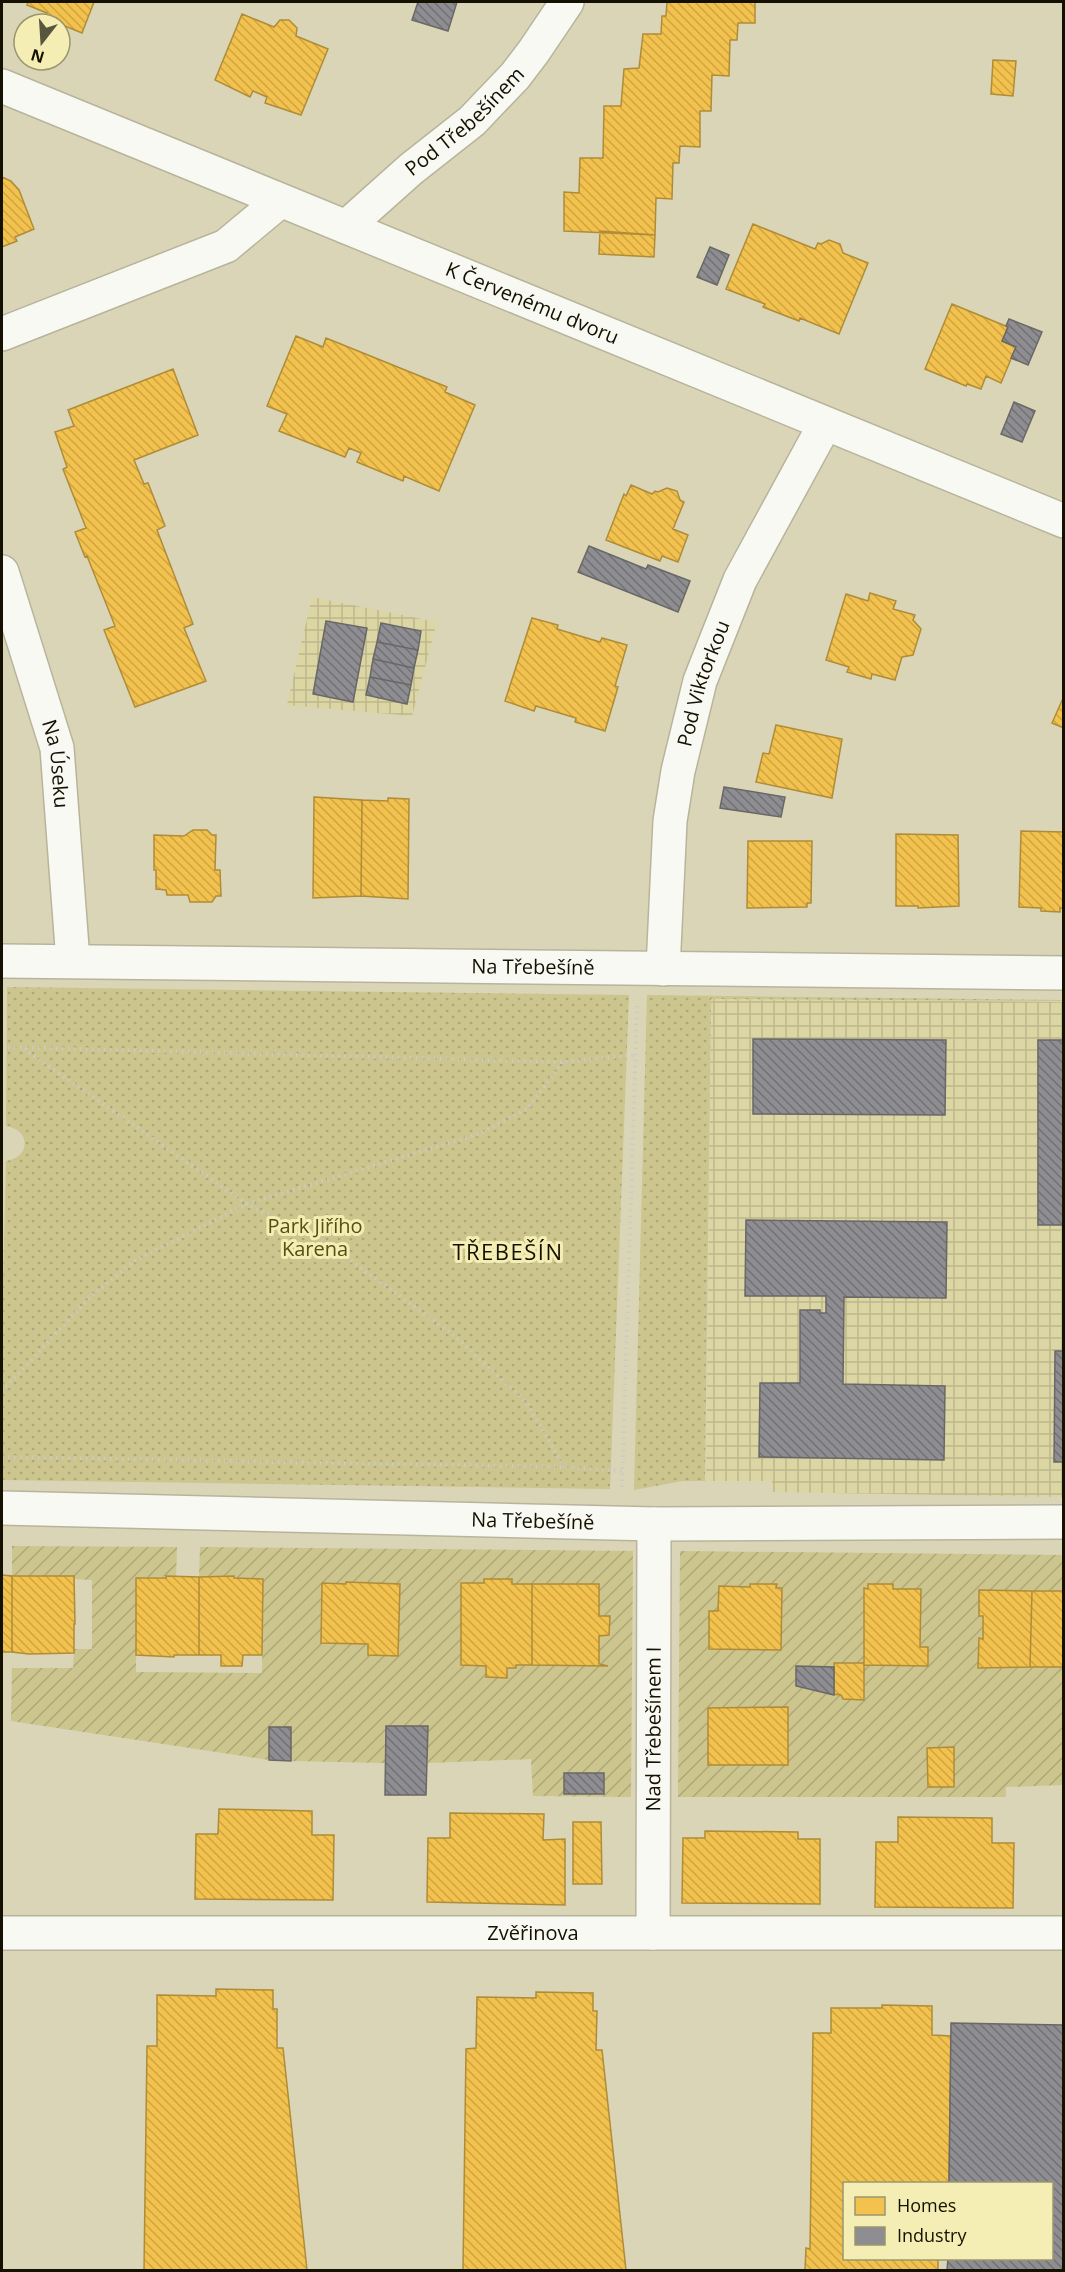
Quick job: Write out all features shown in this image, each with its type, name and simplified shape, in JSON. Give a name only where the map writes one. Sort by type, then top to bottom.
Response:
[{"type":"street","name":"Pod Třebešínem","points":[[346,227],[472,121],[515,76],[567,2]]},
{"type":"street","name":"K Červenému dvoru","points":[[2,86],[1064,521]]},
{"type":"street","points":[[2,334],[226,246],[280,201]]},
{"type":"street","name":"Pod Viktorkou","points":[[650,969],[678,771],[700,681],[740,580],[825,424]]},
{"type":"street","name":"Na Úseku","points":[[2,572],[57,748],[73,961]]},
{"type":"street","name":"Na Třebešíně","points":[[2,961],[1064,972]]},
{"type":"street","name":"Na Třebešíně","points":[[2,1508],[654,1524],[1064,1522]]},
{"type":"street","name":"Nad Třebešínem I","points":[[653,1933],[654,1524]]},
{"type":"street","name":"Zvěřinova","points":[[2,1933],[1064,1933]]},
{"type":"path","points":[[621,1522],[638,995],[650,969]]},
{"type":"path","points":[[2,1047],[563,1062],[636,1055]]},
{"type":"path","points":[[24,1049],[247,1204],[332,1247],[456,1337],[527,1403],[564,1467]]},
{"type":"path","points":[[2,1391],[90,1297],[136,1260],[247,1204],[479,1134],[527,1109],[563,1062]]},
{"type":"path","points":[[2,1457],[564,1467],[623,1471]]},
{"type":"shaded area","points":[[312,597],[437,622],[412,716],[287,705]]},
{"type":"shaded area","points":[[711,999],[1063,1002],[1063,1497],[772,1492],[772,1481],[706,1481]]},
{"type":"green space","name":"Park Jiřího Karena","points":[[7,987],[629,995],[610,1489],[2,1480],[2,1327],[6,1161],[20,1154],[25,1144],[20,1133],[6,1126]]},
{"type":"green space","points":[[647,995],[1064,1001],[711,999],[705,1481],[682,1481],[634,1490]]},
{"type":"green space","points":[[12,1546],[177,1547],[176,1576],[136,1578],[136,1672],[262,1673],[263,1579],[234,1578],[234,1576],[199,1577],[200,1547],[633,1551],[631,1797],[533,1796],[531,1759],[428,1763],[428,1726],[386,1726],[385,1763],[291,1761],[290,1727],[269,1727],[269,1760],[11,1721],[12,1668],[73,1668],[74,1649],[92,1649],[92,1580],[74,1579],[73,1576],[12,1576]],"holes":[[[484,1579],[512,1579],[512,1584],[599,1584],[599,1616],[610,1617],[609,1635],[599,1636],[599,1664],[605,1666],[516,1665],[516,1668],[507,1668],[507,1678],[486,1677],[486,1666],[461,1665],[462,1584],[484,1583]],[[346,1582],[399,1584],[398,1656],[368,1655],[368,1644],[321,1643],[322,1583],[346,1584]],[[565,1773],[603,1773],[603,1794],[565,1794]]]},
{"type":"green space","points":[[680,1551],[1063,1555],[1063,1591],[979,1590],[979,1615],[983,1616],[983,1639],[979,1639],[978,1667],[1063,1667],[1063,1785],[1006,1787],[1006,1797],[678,1797]],"holes":[[[751,1584],[777,1584],[776,1588],[782,1588],[781,1650],[709,1649],[709,1611],[718,1611]],[[868,1584],[893,1584],[893,1589],[921,1589],[920,1647],[928,1647],[928,1666],[864,1665],[864,1699],[843,1699],[841,1695],[796,1686],[796,1666],[834,1667],[835,1663],[864,1663],[864,1589],[868,1589]],[[787,1707],[787,1765],[709,1765],[708,1708]],[[954,1747],[954,1787],[928,1787]]]},
{"type":"building: Homes","points":[[28,2],[94,2],[82,33],[72,29],[72,12],[44,12],[27,5]]},
{"type":"building: Homes","points":[[667,2],[755,2],[755,23],[738,23],[737,40],[730,40],[729,76],[712,75],[711,111],[700,111],[700,147],[680,146],[679,163],[673,163],[672,199],[656,198],[655,235],[564,231],[564,192],[579,193],[580,158],[603,158],[604,106],[621,106],[624,69],[639,68],[643,34],[661,34],[662,16],[666,16]]},
{"type":"building: Homes","points":[[242,14],[274,27],[280,20],[289,20],[297,28],[296,36],[328,49],[301,115],[265,103],[267,97],[253,91],[250,97],[215,80]]},
{"type":"building: Homes","points":[[993,60],[1016,61],[1013,96],[991,94]]},
{"type":"building: Homes","points":[[2,177],[11,181],[19,190],[34,229],[15,237],[17,241],[2,247]]},
{"type":"building: Homes","points":[[753,224],[815,249],[818,243],[829,240],[840,244],[843,253],[868,263],[839,334],[800,318],[799,321],[763,307],[765,304],[726,289]]},
{"type":"building: Homes","points":[[600,231],[655,235],[654,257],[599,254]]},
{"type":"building: Homes","points":[[952,304],[1008,327],[1002,341],[1016,347],[1001,383],[986,376],[981,389],[967,384],[966,386],[925,369]]},
{"type":"building: Homes","points":[[296,336],[323,347],[326,338],[447,387],[445,392],[475,405],[439,491],[404,476],[403,481],[357,462],[361,453],[349,448],[345,457],[279,431],[287,414],[267,406]]},
{"type":"building: Homes","points":[[173,369],[198,435],[134,460],[144,484],[148,483],[165,526],[157,530],[193,624],[184,628],[206,681],[135,707],[104,630],[115,626],[75,532],[86,528],[63,469],[67,467],[55,432],[74,426],[68,410]]},
{"type":"building: Homes","points":[[631,485],[652,494],[667,488],[677,491],[680,500],[684,502],[673,529],[688,535],[678,562],[662,556],[660,561],[606,540],[624,494],[626,496]]},
{"type":"building: Homes","points":[[870,593],[896,601],[893,609],[915,615],[913,620],[921,629],[913,655],[902,657],[895,680],[872,674],[871,679],[847,672],[849,667],[826,660],[846,594],[868,601]]},
{"type":"building: Homes","points":[[532,618],[558,625],[557,629],[600,642],[602,638],[627,645],[605,731],[575,722],[576,718],[536,706],[534,711],[505,701]]},
{"type":"building: Homes","points":[[1064,696],[1064,728],[1052,723]]},
{"type":"building: Homes","points":[[776,725],[842,739],[832,798],[756,782],[763,753],[769,754]]},
{"type":"building: Homes","points":[[314,797],[362,800],[361,896],[313,898]]},
{"type":"building: Homes","points":[[388,798],[409,799],[408,899],[361,896],[362,800],[388,801]]},
{"type":"building: Homes","points":[[193,830],[207,830],[212,835],[216,835],[215,870],[220,870],[221,896],[216,896],[212,902],[190,902],[188,895],[167,895],[166,890],[156,889],[154,835],[184,836]]},
{"type":"building: Homes","points":[[1021,831],[1064,832],[1064,908],[1060,908],[1060,912],[1019,907]]},
{"type":"building: Homes","points":[[896,834],[958,835],[959,906],[918,908],[918,906],[896,906]]},
{"type":"building: Homes","points":[[748,841],[812,841],[811,903],[807,903],[807,907],[747,908]]},
{"type":"building: Homes","points":[[2,1575],[12,1576],[12,1652],[2,1652]]},
{"type":"building: Homes","points":[[12,1576],[74,1576],[74,1653],[12,1652]]},
{"type":"building: Homes","points":[[166,1576],[199,1577],[199,1655],[174,1655],[174,1657],[136,1655],[136,1578],[166,1578]]},
{"type":"building: Homes","points":[[234,1576],[234,1578],[263,1579],[262,1655],[243,1655],[242,1666],[221,1666],[221,1655],[199,1655],[199,1577]]},
{"type":"building: Homes","points":[[484,1579],[512,1579],[512,1584],[532,1584],[532,1665],[516,1665],[516,1668],[507,1668],[507,1678],[486,1677],[486,1666],[461,1665],[461,1583],[484,1583]]},
{"type":"building: Homes","points":[[346,1582],[400,1584],[398,1656],[368,1655],[368,1644],[321,1643],[322,1583],[346,1584]]},
{"type":"building: Homes","points":[[532,1584],[599,1584],[599,1616],[610,1616],[609,1635],[599,1636],[599,1664],[608,1666],[532,1665]]},
{"type":"building: Homes","points":[[750,1584],[777,1584],[776,1588],[782,1588],[781,1650],[709,1649],[709,1611],[718,1611],[719,1586],[750,1587]]},
{"type":"building: Homes","points":[[868,1584],[893,1584],[893,1589],[921,1589],[920,1647],[928,1647],[928,1666],[864,1665],[864,1588],[868,1589]]},
{"type":"building: Homes","points":[[979,1590],[1032,1591],[1030,1667],[978,1668],[979,1638],[983,1639],[983,1616],[979,1616]]},
{"type":"building: Homes","points":[[1032,1591],[1064,1591],[1064,1667],[1030,1667]]},
{"type":"building: Homes","points":[[834,1663],[864,1663],[864,1700],[843,1699],[841,1695],[834,1694]]},
{"type":"building: Homes","points":[[788,1707],[788,1765],[708,1765],[708,1708]]},
{"type":"building: Homes","points":[[954,1747],[954,1787],[928,1787],[927,1748]]},
{"type":"building: Homes","points":[[219,1809],[312,1811],[312,1835],[334,1835],[333,1900],[195,1899],[196,1834],[218,1834]]},
{"type":"building: Homes","points":[[450,1813],[544,1814],[543,1840],[565,1839],[565,1905],[427,1902],[428,1838],[450,1838]]},
{"type":"building: Homes","points":[[898,1817],[992,1818],[992,1843],[1014,1843],[1013,1908],[875,1907],[876,1842],[898,1842]]},
{"type":"building: Homes","points":[[573,1822],[601,1822],[602,1884],[573,1884]]},
{"type":"building: Homes","points":[[705,1831],[798,1832],[798,1839],[820,1839],[820,1904],[682,1903],[683,1838],[705,1838]]},
{"type":"building: Homes","points":[[216,1989],[273,1990],[273,2009],[277,2009],[277,2048],[283,2048],[307,2270],[144,2270],[147,2046],[157,2046],[157,1995],[216,1996]]},
{"type":"building: Homes","points":[[536,1992],[593,1993],[593,2011],[597,2011],[596,2050],[602,2050],[626,2270],[463,2270],[466,2049],[476,2048],[477,1997],[536,1998]]},
{"type":"building: Homes","points":[[882,2005],[932,2006],[932,2035],[951,2036],[949,2182],[843,2182],[843,2260],[938,2260],[938,2270],[805,2270],[806,2248],[810,2249],[813,2033],[831,2033],[831,2008],[882,2008]]},
{"type":"building: Industry","points":[[418,2],[457,2],[448,31],[412,20]]},
{"type":"building: Industry","points":[[710,247],[729,255],[717,285],[697,277]]},
{"type":"building: Industry","points":[[1009,319],[1042,332],[1028,365],[1011,358],[1016,347],[1002,341]]},
{"type":"building: Industry","points":[[1014,402],[1035,411],[1022,442],[1001,434]]},
{"type":"building: Industry","points":[[589,546],[646,569],[648,565],[690,581],[678,612],[578,572]]},
{"type":"building: Industry","points":[[326,621],[367,628],[353,702],[313,694]]},
{"type":"building: Industry","points":[[381,623],[421,631],[418,650],[377,642]]},
{"type":"building: Industry","points":[[377,642],[418,650],[414,668],[373,659]]},
{"type":"building: Industry","points":[[373,659],[414,668],[411,685],[370,677]]},
{"type":"building: Industry","points":[[370,677],[411,685],[407,704],[366,695]]},
{"type":"building: Industry","points":[[724,787],[785,797],[781,817],[720,808]]},
{"type":"building: Industry","points":[[753,1039],[946,1040],[945,1115],[753,1114]]},
{"type":"building: Industry","points":[[1038,1040],[1064,1040],[1064,1225],[1038,1225]]},
{"type":"building: Industry","points":[[746,1220],[947,1222],[946,1298],[844,1297],[843,1384],[945,1386],[944,1460],[759,1457],[760,1383],[800,1383],[800,1310],[820,1310],[820,1313],[826,1313],[826,1296],[745,1296]]},
{"type":"building: Industry","points":[[1055,1351],[1064,1351],[1064,1462],[1054,1462]]},
{"type":"building: Industry","points":[[796,1666],[834,1667],[834,1695],[796,1686]]},
{"type":"building: Industry","points":[[386,1726],[428,1726],[426,1795],[385,1795]]},
{"type":"building: Industry","points":[[269,1727],[291,1727],[291,1761],[269,1760]]},
{"type":"building: Industry","points":[[564,1773],[604,1773],[604,1794],[564,1794]]},
{"type":"building: Industry","points":[[951,2023],[1064,2025],[1064,2270],[947,2270],[948,2260],[1053,2260],[1053,2182],[949,2182]]},
{"type":"district","name":"TŘEBEŠÍN","points":[[508,1252]]}]
